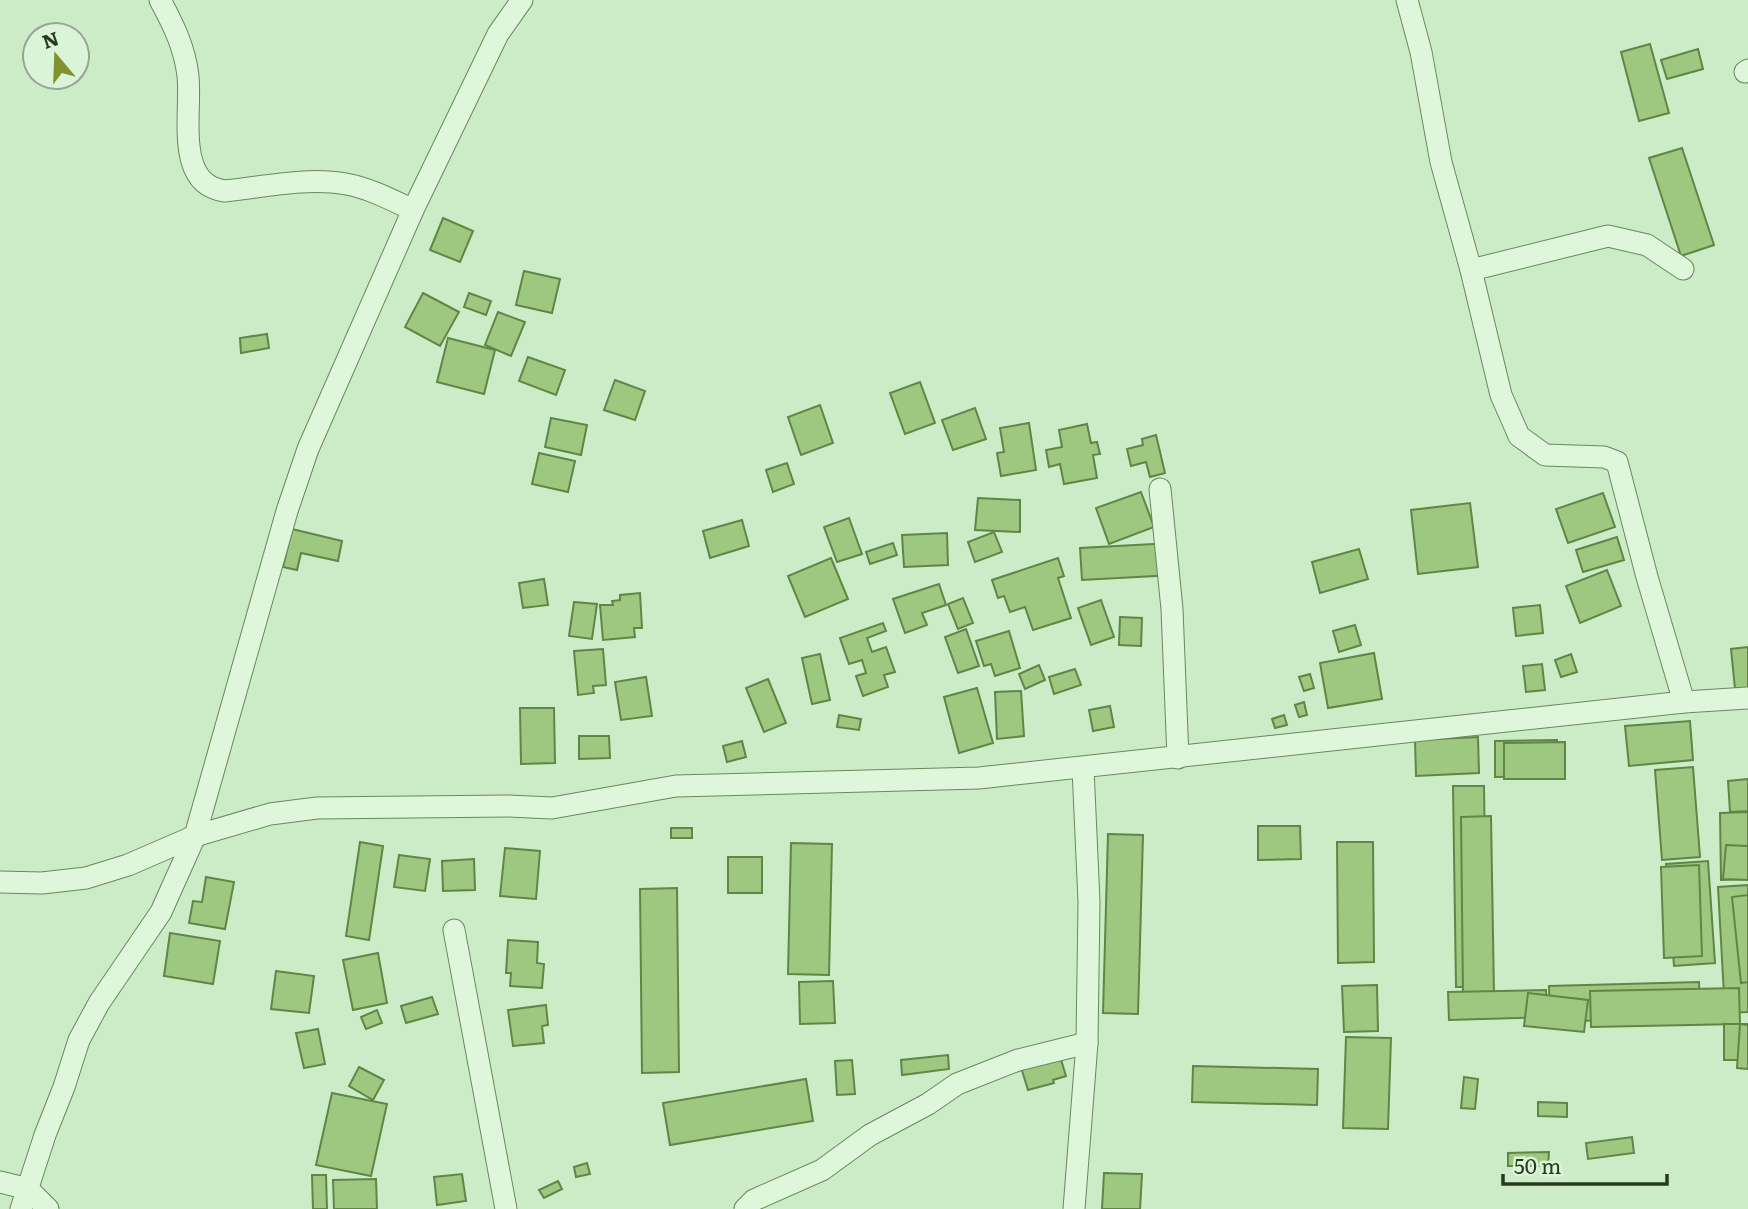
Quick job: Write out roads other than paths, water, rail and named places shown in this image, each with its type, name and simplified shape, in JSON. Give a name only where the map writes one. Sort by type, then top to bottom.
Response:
[{"type":"street","points":[[160,0],[182,47],[188,75],[190,157],[195,173],[203,184],[213,190],[225,191],[310,183],[348,184],[413,210]]},
{"type":"street","points":[[25,1199],[79,1040],[99,1003],[161,912],[195,836],[308,449],[413,210],[498,34],[522,0]]},
{"type":"street","points":[[1407,0],[1421,52],[1441,162],[1471,270],[1501,395],[1519,436],[1545,455],[1604,457],[1617,462],[1647,577],[1685,702]]},
{"type":"street","points":[[1471,270],[1608,236],[1647,245],[1684,269]]},
{"type":"street","points":[[1160,489],[1172,609],[1178,758]]},
{"type":"street","points":[[0,882],[42,883],[86,878],[128,865],[195,836],[270,814],[317,808],[552,808],[676,786],[925,782],[1083,768],[1685,702],[1748,698]]},
{"type":"street","points":[[1074,1209],[1087,1044],[1090,902],[1083,768]]},
{"type":"street","points":[[454,930],[506,1209]]},
{"type":"street","points":[[745,1209],[754,1200],[822,1170],[870,1135],[928,1104],[957,1084],[1018,1060],[1087,1044]]},
{"type":"street","points":[[0,1182],[25,1199],[48,1209]]}]
